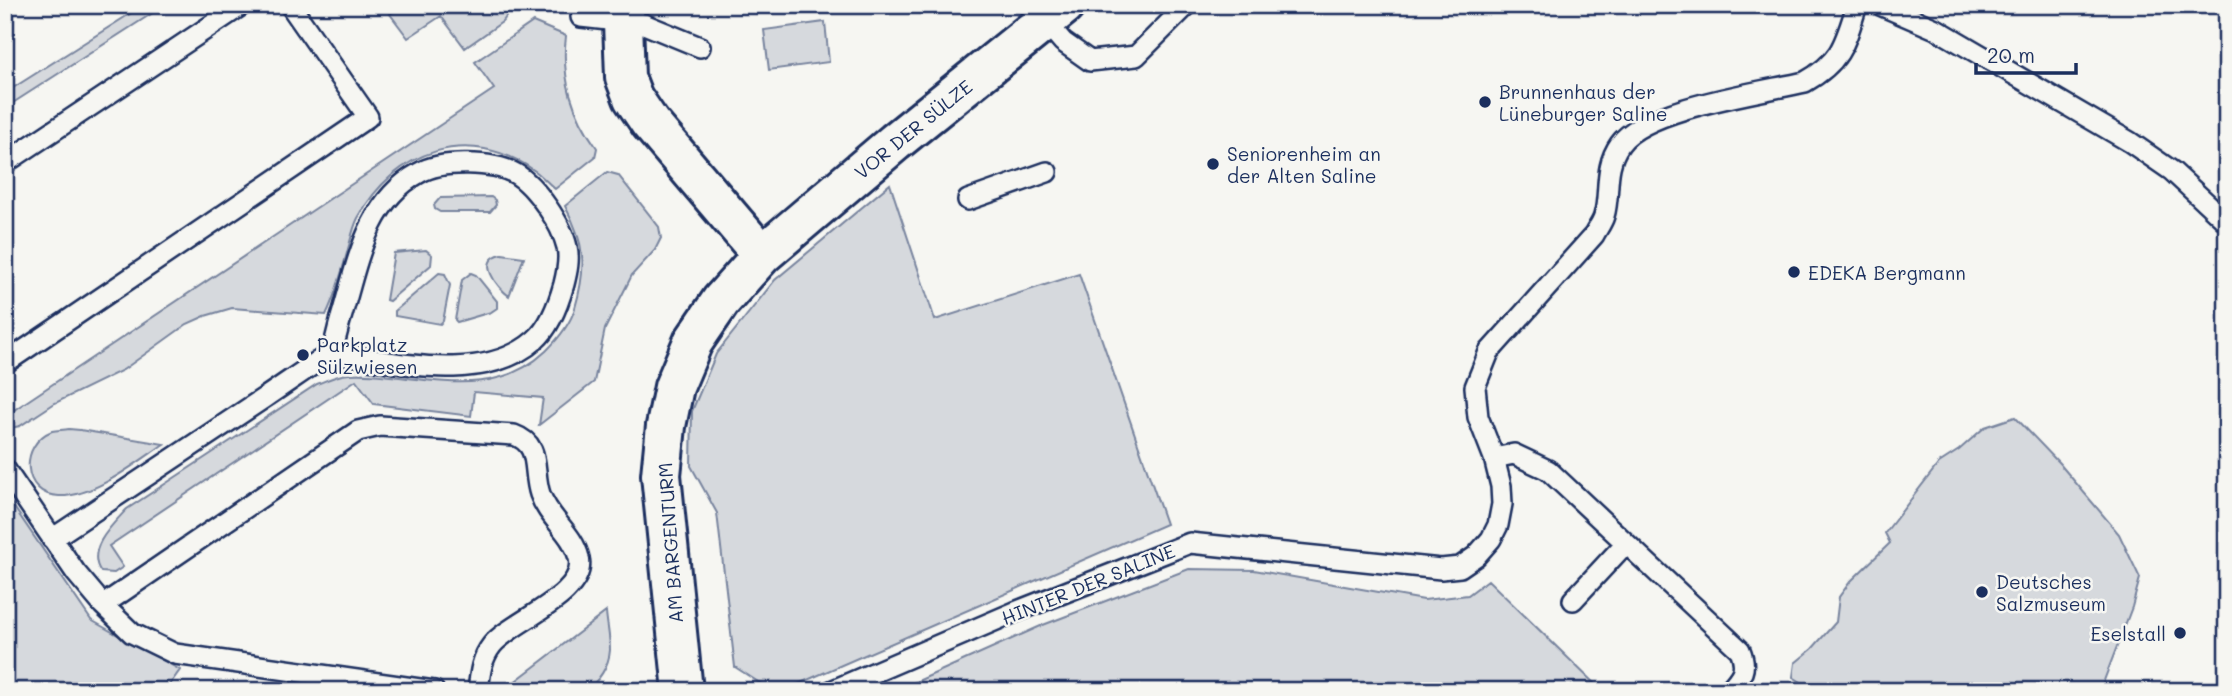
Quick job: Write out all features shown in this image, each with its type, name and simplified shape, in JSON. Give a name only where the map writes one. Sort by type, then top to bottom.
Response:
[{"type":"street","name":"VOR DER SÜLZE","points":[[762,255],[895,142],[1055,13]]},
{"type":"street","points":[[624,14],[625,77],[633,99],[650,123],[762,255]]},
{"type":"street","name":"AM BARGENTURM","points":[[683,691],[661,475],[666,426],[674,387],[693,342],[721,301],[762,255]]},
{"type":"lane","points":[[5,163],[242,5]]},
{"type":"lane","points":[[5,363],[369,117],[290,5]]},
{"type":"lane","points":[[1055,13],[1063,42],[1090,61],[1136,56],[1187,5]]},
{"type":"lane","points":[[1728,691],[1744,670],[1745,660],[1741,649],[1548,470],[1514,454],[1494,458],[1478,417],[1475,387],[1489,352],[1594,235],[1604,216],[1608,174],[1620,144],[1639,127],[1663,115],[1805,82],[1821,73],[1842,50],[1857,5]]},
{"type":"lane","points":[[1880,5],[1938,30],[2130,142],[2172,171],[2227,222]]},
{"type":"lane","points":[[581,17],[624,14],[700,47]]},
{"type":"lane","points":[[52,539],[330,353],[365,238],[379,209],[395,191],[418,173],[438,165],[466,165],[491,167],[516,174],[535,191],[561,230],[568,249],[567,272],[559,299],[550,320],[536,339],[515,352],[485,365],[450,368],[330,353]]},
{"type":"lane","points":[[968,200],[1047,172]]},
{"type":"lane","points":[[103,606],[358,431],[380,426],[514,436],[525,439],[533,449],[536,484],[544,506],[571,541],[580,559],[578,573],[570,589],[493,644],[482,661],[478,691]]},
{"type":"lane","name":"HINTER DER SALINE","points":[[831,691],[1015,612],[1190,543],[1441,569],[1460,566],[1476,556],[1495,532],[1502,504],[1494,458]]},
{"type":"lane","points":[[5,469],[76,573],[103,606],[132,633],[175,654],[434,691]]},
{"type":"lane","points":[[1573,600],[1626,542]]},
{"type":"shaded area","points":[[144,5],[165,5],[5,108],[5,93]]},
{"type":"shaded area","points":[[404,5],[507,5],[508,10],[502,22],[465,48],[441,16],[408,38],[390,14]]},
{"type":"shaded area","points":[[533,22],[566,36],[565,66],[570,95],[581,122],[597,148],[595,157],[555,189],[535,171],[510,157],[485,149],[460,147],[436,151],[413,161],[392,175],[358,218],[326,315],[232,308],[205,316],[187,324],[123,370],[55,403],[20,426],[5,429],[5,398],[14,410],[494,89],[475,62]]},
{"type":"shaded area","points":[[825,22],[829,62],[769,70],[764,30]]},
{"type":"shaded area","points":[[607,172],[618,175],[659,227],[661,238],[655,250],[632,275],[605,329],[594,382],[539,425],[543,398],[474,392],[471,416],[374,404],[356,380],[109,546],[123,567],[114,573],[101,572],[97,564],[98,547],[108,530],[127,509],[317,384],[354,374],[472,382],[511,374],[529,365],[559,337],[570,320],[579,293],[582,256],[577,232],[565,206]]},
{"type":"shaded area","points":[[890,184],[935,320],[1079,274],[1166,524],[782,691],[772,691],[735,667],[717,513],[691,466],[692,411],[716,354],[775,280]]},
{"type":"shaded area","points":[[491,197],[496,205],[490,212],[440,212],[434,205],[440,198]]},
{"type":"shaded area","points":[[426,250],[432,255],[431,265],[389,301],[386,300],[394,253]]},
{"type":"shaded area","points":[[502,254],[524,257],[509,296],[494,280],[489,268],[494,257]]},
{"type":"shaded area","points":[[439,273],[445,274],[450,285],[443,321],[440,324],[395,316],[395,311]]},
{"type":"shaded area","points":[[471,273],[476,275],[497,301],[497,308],[457,322],[455,320],[462,280]]},
{"type":"shaded area","points":[[2015,417],[2059,463],[2119,534],[2140,578],[2132,607],[2100,691],[1816,691],[1793,677],[1795,663],[1812,649],[1836,622],[1839,597],[1850,582],[1890,543],[1885,533],[1939,463],[1985,427]]},
{"type":"shaded area","points":[[69,429],[164,444],[128,469],[86,491],[59,496],[46,493],[37,487],[31,478],[30,457],[41,437],[52,431]]},
{"type":"shaded area","points":[[5,494],[91,620],[180,670],[165,691],[5,691]]},
{"type":"shaded area","points":[[1189,569],[1254,570],[1424,600],[1468,595],[1488,580],[1602,691],[900,691],[1043,625]]},
{"type":"shaded area","points":[[606,612],[609,656],[602,673],[590,686],[569,692],[509,686]]},
{"type":"place","name":"Brunnenhaus der Lüneburger Saline","points":[[1485,102]]},
{"type":"place","name":"Seniorenheim an der Alten Saline","points":[[1213,164]]},
{"type":"place","name":"EDEKA Bergmann","points":[[1794,272]]},
{"type":"place","name":"Parkplatz Sülzwiesen","points":[[303,355]]},
{"type":"place","name":"Deutsches Salzmuseum","points":[[1982,592]]},
{"type":"place","name":"Eselstall","points":[[2180,633]]}]
